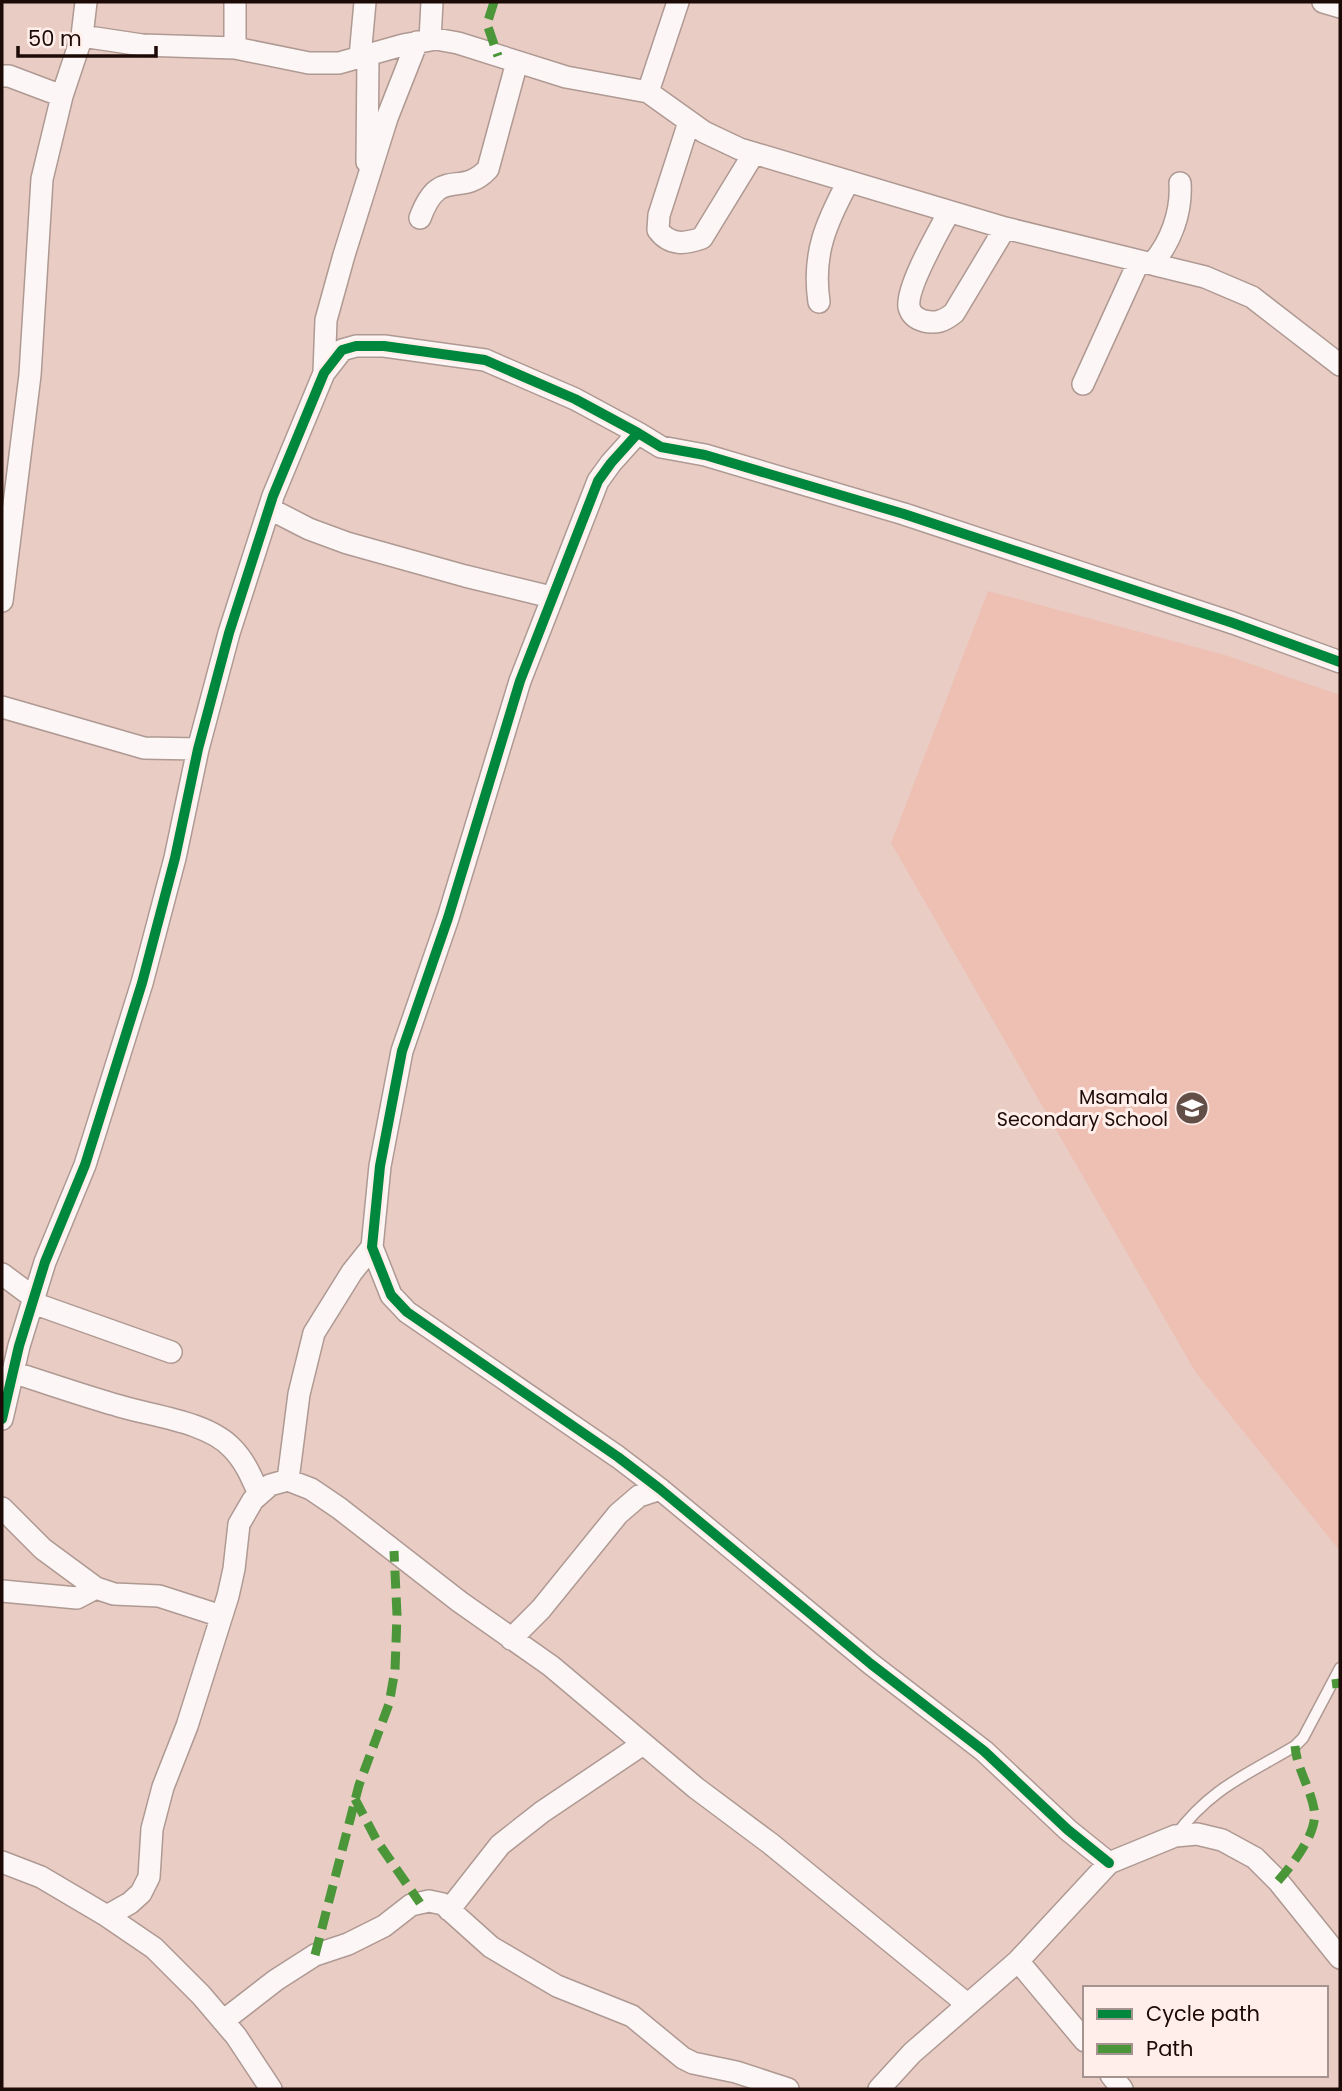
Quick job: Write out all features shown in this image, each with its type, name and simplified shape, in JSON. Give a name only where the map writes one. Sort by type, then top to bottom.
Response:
[{"type":"street","points":[[2,601],[30,376],[42,179],[62,96],[82,36],[86,2]]},
{"type":"street","points":[[235,2],[235,48]]},
{"type":"street","points":[[365,2],[368,178]]},
{"type":"street","points":[[324,373],[326,320],[387,118],[424,41],[432,2]]},
{"type":"street","points":[[648,92],[678,2]]},
{"type":"street","points":[[1323,2],[1340,7]]},
{"type":"street","points":[[82,36],[142,45],[235,48],[309,63],[339,63],[424,41],[458,43],[566,76],[648,92],[704,132],[754,153],[1005,228],[1205,278],[1252,297],[1340,365]]},
{"type":"street","points":[[420,218],[427,199],[435,189],[479,178],[488,169],[516,62]]},
{"type":"street","points":[[2,76],[9,76],[62,96]]},
{"type":"street","points":[[689,122],[659,215],[658,230],[664,239],[678,243],[702,237],[754,153]]},
{"type":"street","points":[[820,302],[816,279],[818,249],[831,213],[848,182]]},
{"type":"street","points":[[1083,384],[1146,263],[1166,247],[1179,204],[1180,183]]},
{"type":"street","points":[[949,212],[921,267],[911,295],[909,308],[916,318],[928,322],[946,320],[954,313],[1005,228]]},
{"type":"street","points":[[2,1419],[12,1372],[45,1262],[85,1165],[142,982],[229,633],[273,496],[324,373],[342,349],[384,346],[485,360],[575,399],[661,447],[705,455],[904,514],[1233,623],[1340,662]]},
{"type":"street","points":[[638,433],[598,481],[520,681],[448,918],[402,1051],[380,1166],[372,1247],[391,1294],[407,1312],[618,1457],[660,1489],[871,1664],[984,1751],[1068,1830],[1109,1863]]},
{"type":"street","points":[[273,496],[270,509],[334,539],[551,597]]},
{"type":"street","points":[[2,707],[144,748],[198,749]]},
{"type":"street","points":[[288,1480],[299,1394],[314,1333],[352,1272],[372,1247]]},
{"type":"street","points":[[2,1274],[33,1300],[171,1352]]},
{"type":"street","points":[[12,1372],[117,1406],[187,1424],[212,1434],[231,1446],[247,1467],[259,1494]]},
{"type":"street","points":[[107,1916],[130,1903],[141,1893],[149,1877],[152,1829],[163,1787],[187,1726],[221,1616],[234,1569],[239,1524],[259,1494],[270,1485],[288,1480],[311,1489],[340,1508],[511,1639],[551,1666],[643,1744],[967,2004]]},
{"type":"street","points":[[511,1639],[541,1609],[618,1514],[639,1496],[660,1489]]},
{"type":"street","points":[[2,1508],[43,1549],[96,1588],[114,1594],[159,1596],[221,1616]]},
{"type":"street","points":[[2,1591],[77,1598],[96,1588]]},
{"type":"street","points":[[449,1910],[500,1845],[542,1812],[643,1744]]},
{"type":"street","points":[[878,2089],[912,2053],[1018,1961],[1109,1863],[1175,1836],[1197,1834],[1222,1840],[1255,1858],[1278,1881],[1340,1958]]},
{"type":"street","points":[[2,1862],[41,1877],[155,1948],[236,2036],[271,2089]]},
{"type":"street","points":[[223,2021],[276,1980],[315,1955],[348,1944],[384,1926],[411,1905],[429,1901],[443,1905],[491,1947],[557,1986],[632,2016],[683,2058],[788,2089]]},
{"type":"street","points":[[1018,1961],[1083,2038]]},
{"type":"lane","points":[[1175,1836],[1201,1804],[1233,1780],[1288,1750],[1303,1738],[1340,1668]]},
{"type":"shaded area","name":"Msamala Secondary School","points":[[988,591],[1225,655],[1340,695],[1340,1551],[1196,1373],[891,843]]},
{"type":"marked path","points":[[494,2],[487,24],[498,56]]},
{"type":"marked path","points":[[315,1955],[359,1785],[389,1704],[395,1670],[397,1615],[394,1551]]},
{"type":"marked path","points":[[1332,1684],[1340,1683]]},
{"type":"marked path","points":[[1278,1881],[1303,1848],[1314,1818],[1312,1801],[1295,1746]]},
{"type":"marked path","points":[[355,1799],[377,1841],[420,1903]]},
{"type":"cycle path","points":[[2,1419],[19,1346],[45,1262],[85,1165],[142,983],[175,858],[198,749],[229,633],[273,496],[324,373],[342,350],[356,346],[384,346],[485,360],[575,399],[638,433]]},
{"type":"cycle path","points":[[1109,1863],[1068,1830],[984,1751],[871,1664],[660,1489],[618,1457],[407,1312],[391,1295],[372,1247],[380,1166],[402,1051],[448,918],[520,681],[598,481],[638,433],[661,447],[705,455],[904,514],[1233,623],[1340,662]]},
{"type":"place","name":"Msamala Secondary School","points":[[1192,1108]]}]
